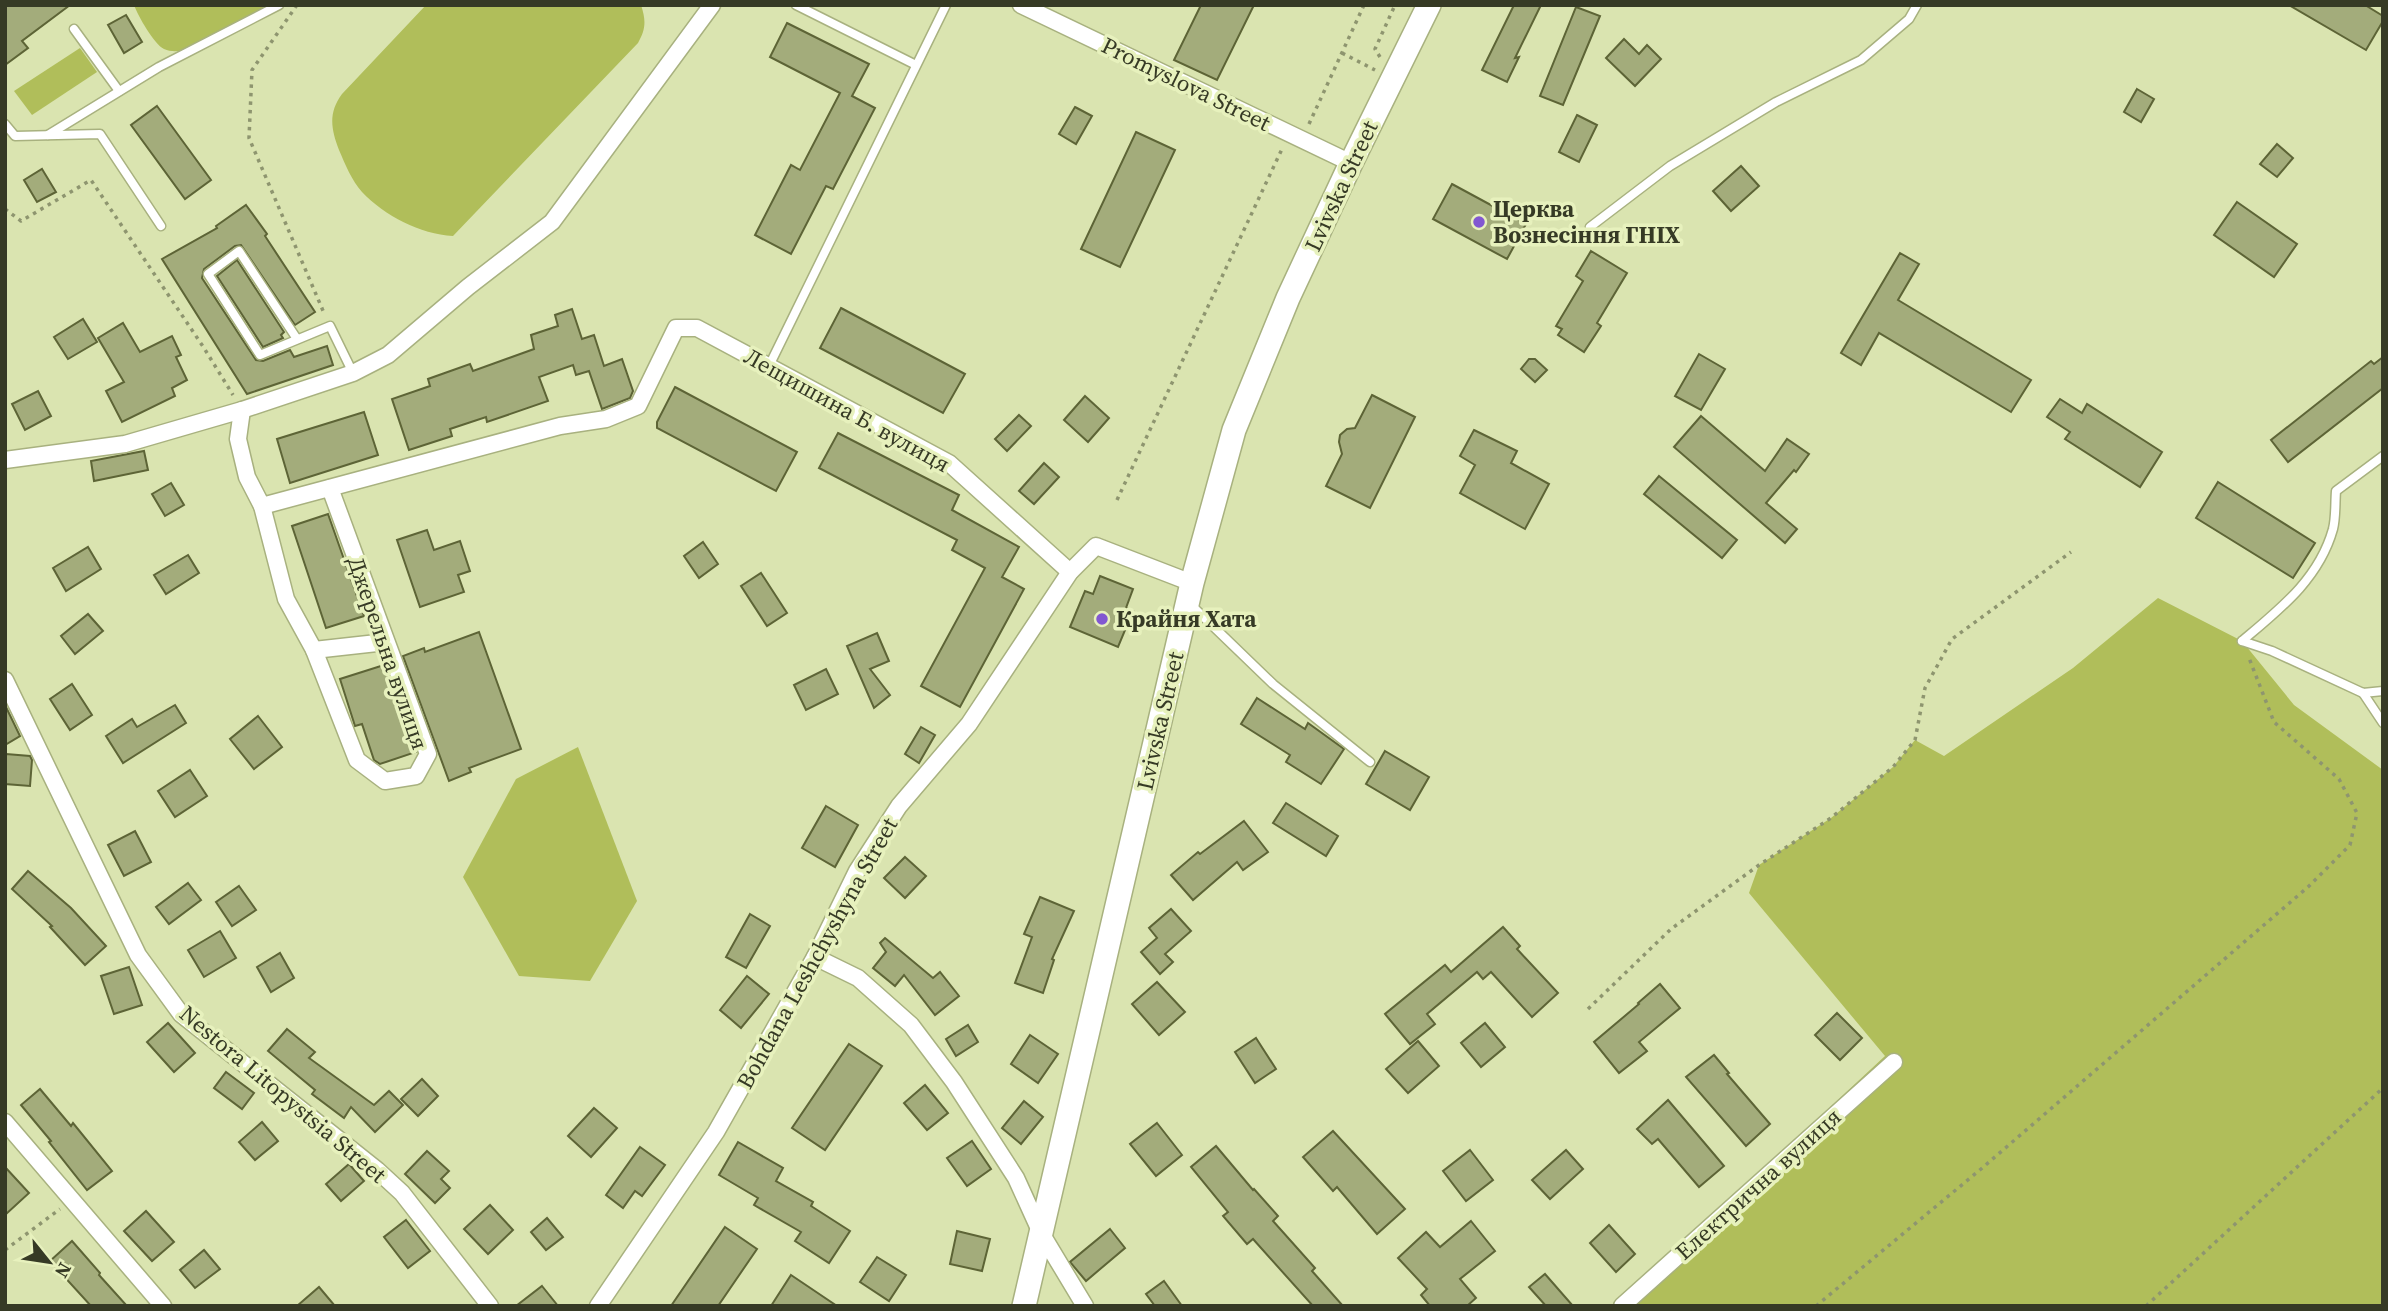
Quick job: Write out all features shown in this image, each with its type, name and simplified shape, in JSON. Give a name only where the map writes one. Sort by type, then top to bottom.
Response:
[{"type":"main road","name":"Lvivska Street","points":[[1024,1306],[1189,592],[1234,430],[1278,322],[1351,163],[1429,5]]},
{"type":"street","points":[[5,460],[125,443],[242,410],[353,373],[388,355],[468,287],[552,222],[712,5]]},
{"type":"street","name":"Promyslova Street","points":[[1021,5],[1351,163]]},
{"type":"street","name":"Лещишина Б. вулиця","points":[[330,488],[560,426],[606,419],[638,405],[676,328],[697,328],[949,463],[1070,572]]},
{"type":"street","name":"Джерельна вулиця","points":[[242,410],[238,439],[247,477],[262,506],[286,599],[314,650],[357,760],[385,781],[415,776],[428,754],[330,488]]},
{"type":"street","points":[[262,506],[330,488]]},
{"type":"street","points":[[1070,572],[1096,546],[1189,592]]},
{"type":"street","name":"Bohdana Leshchyshyna Street","points":[[598,1306],[716,1132],[815,957],[857,871],[900,806],[969,724],[1070,572]]},
{"type":"street","points":[[314,650],[386,642]]},
{"type":"street","name":"Nestora Litopystsia Street","points":[[5,680],[138,955],[181,1014],[377,1170],[402,1193],[490,1306]]},
{"type":"street","points":[[815,957],[858,978],[911,1025],[954,1082],[1016,1178],[1041,1234],[1085,1306]]},
{"type":"street","name":"Електрична вулиця","points":[[1622,1306],[1894,1062]]},
{"type":"street","points":[[5,1122],[163,1306]]},
{"type":"lane","points":[[48,135],[159,67],[279,5]]},
{"type":"lane","points":[[796,5],[916,65]]},
{"type":"lane","points":[[769,366],[946,5]]},
{"type":"lane","points":[[1590,227],[1670,166],[1776,102],[1860,60],[1909,19],[1917,5]]},
{"type":"lane","points":[[74,29],[119,92]]},
{"type":"lane","points":[[5,124],[15,136],[100,134],[161,226]]},
{"type":"lane","points":[[297,339],[240,251],[208,274],[260,355],[330,326],[353,373]]},
{"type":"lane","points":[[2383,456],[2336,491],[2333,527],[2319,562],[2301,589],[2242,640],[2363,692],[2383,691]]},
{"type":"lane","points":[[1189,592],[1273,684],[1370,762]]},
{"type":"lane","points":[[2363,692],[2383,723]]},
{"type":"path","points":[[297,5],[252,71],[249,138],[330,326]]},
{"type":"path","points":[[1117,500],[1364,5]]},
{"type":"path","points":[[1392,79],[1375,49],[1395,5]]},
{"type":"path","points":[[1342,53],[1392,79]]},
{"type":"path","points":[[5,209],[21,220],[91,180],[204,348],[242,410]]},
{"type":"path","points":[[1588,1009],[1671,929],[1759,865],[1830,818],[1893,767],[1915,740],[1924,688],[1952,639],[2071,552]]},
{"type":"path","points":[[1815,1306],[1981,1169],[2308,887],[2350,845],[2357,813],[2339,779],[2274,722],[2242,640]]},
{"type":"path","points":[[2146,1306],[2383,1088]]},
{"type":"path","points":[[5,1250],[72,1200]]},
{"type":"green space","points":[[134,5],[272,5],[182,51],[168,51],[156,42]]},
{"type":"green space","points":[[426,5],[641,5],[644,20],[643,33],[638,43],[453,236],[416,228],[371,201],[358,188],[349,172],[333,128],[334,108],[342,94]]},
{"type":"green space","points":[[80,48],[97,72],[32,115],[14,91]]},
{"type":"green space","points":[[2158,598],[2242,641],[2294,705],[2383,770],[2383,1306],[1617,1306],[1885,1056],[1749,893],[1759,865],[1831,818],[1893,767],[1915,740],[1944,756],[2073,668]]},
{"type":"green space","points":[[578,747],[637,901],[590,981],[519,976],[463,877],[516,779]]},
{"type":"building","points":[[5,5],[70,5],[22,41],[28,48],[5,65]]},
{"type":"building","points":[[1201,5],[1254,5],[1217,80],[1174,60]]},
{"type":"building","points":[[1514,5],[1541,5],[1515,58],[1519,57],[1507,82],[1482,70]]},
{"type":"building","points":[[2289,5],[2365,5],[2383,16],[2383,21],[2366,50]]},
{"type":"building","points":[[1576,7],[1600,16],[1563,105],[1540,96]]},
{"type":"building","points":[[126,15],[142,42],[124,53],[108,25]]},
{"type":"building","points":[[787,23],[869,64],[852,96],[875,108],[833,189],[826,186],[791,254],[755,235],[791,165],[800,170],[840,93],[770,57]]},
{"type":"building","points":[[1624,39],[1639,54],[1647,45],[1661,59],[1635,86],[1606,58]]},
{"type":"building","points":[[2137,89],[2154,99],[2141,122],[2124,112]]},
{"type":"building","points":[[157,106],[211,180],[185,199],[131,125]]},
{"type":"building","points":[[1075,107],[1092,116],[1076,144],[1059,134]]},
{"type":"building","points":[[1577,115],[1597,125],[1579,162],[1559,152]]},
{"type":"building","points":[[1136,132],[1175,150],[1120,267],[1081,249]]},
{"type":"building","points":[[2277,144],[2293,158],[2277,177],[2260,164]]},
{"type":"building","points":[[1741,166],[1759,186],[1731,211],[1713,191]]},
{"type":"building","points":[[42,169],[56,192],[37,202],[24,180]]},
{"type":"building","name":"Церква Вознесіння ГНІХ","points":[[1452,184],[1526,224],[1507,259],[1433,219]]},
{"type":"building","points":[[2237,202],[2297,244],[2274,277],[2214,235]]},
{"type":"building","points":[[246,205],[315,312],[295,325],[241,245],[235,246],[204,269],[202,278],[256,360],[263,361],[290,350],[294,357],[327,346],[333,365],[247,394],[162,259],[217,228],[216,226]]},
{"type":"building","points":[[1591,251],[1627,273],[1597,323],[1601,326],[1584,352],[1558,335],[1562,329],[1556,326],[1583,281],[1576,276]]},
{"type":"building","points":[[1900,253],[1919,264],[1898,300],[2031,380],[2011,412],[1879,333],[1861,365],[1841,353]]},
{"type":"building","points":[[237,260],[284,332],[281,335],[283,338],[263,347],[217,276]]},
{"type":"building","points":[[841,308],[965,374],[943,413],[820,348]]},
{"type":"building","points":[[572,309],[582,339],[594,335],[604,366],[622,359],[633,391],[630,398],[602,409],[589,371],[576,375],[573,365],[539,377],[548,401],[487,422],[486,417],[450,429],[452,436],[409,450],[392,399],[430,386],[428,379],[470,364],[473,371],[534,349],[531,335],[558,326],[555,315]]},
{"type":"building","points":[[83,319],[97,342],[68,359],[54,337]]},
{"type":"building","points":[[123,323],[140,352],[172,336],[181,355],[176,357],[187,380],[172,388],[175,396],[122,422],[106,391],[124,382],[98,338]]},
{"type":"building","points":[[1699,354],[1725,369],[1701,410],[1675,396]]},
{"type":"building","points":[[2383,357],[2383,388],[2288,462],[2271,440],[2371,361],[2374,364]]},
{"type":"building","points":[[1529,359],[1535,359],[1547,370],[1535,382],[1521,369]]},
{"type":"building","points":[[675,387],[797,452],[776,491],[657,428],[657,422]]},
{"type":"building","points":[[38,391],[51,416],[25,430],[12,404]]},
{"type":"building","points":[[1372,395],[1415,417],[1370,508],[1326,486],[1342,454],[1340,435],[1347,429],[1355,428]]},
{"type":"building","points":[[1085,396],[1109,418],[1088,442],[1064,420]]},
{"type":"building","points":[[2060,399],[2082,413],[2087,404],[2162,452],[2140,487],[2065,439],[2070,432],[2047,417]]},
{"type":"building","points":[[364,412],[378,455],[290,483],[277,439]]},
{"type":"building","points":[[1019,415],[1031,426],[1007,451],[995,439]]},
{"type":"building","points":[[1701,416],[1765,471],[1787,439],[1809,454],[1796,472],[1794,470],[1766,503],[1797,529],[1785,543],[1674,447]]},
{"type":"building","points":[[1474,430],[1517,451],[1511,463],[1549,484],[1525,529],[1460,493],[1475,465],[1460,456]]},
{"type":"building","points":[[838,433],[959,495],[952,510],[1019,547],[1002,577],[1024,589],[960,707],[921,686],[985,568],[952,550],[957,540],[819,468]]},
{"type":"building","points":[[144,451],[148,470],[94,481],[91,461]]},
{"type":"building","points":[[1044,463],[1059,477],[1034,504],[1019,491]]},
{"type":"building","points":[[1659,476],[1737,540],[1722,558],[1644,494]]},
{"type":"building","points":[[2218,482],[2315,543],[2293,578],[2196,518]]},
{"type":"building","points":[[171,483],[184,505],[165,516],[152,494]]},
{"type":"building","points":[[328,514],[364,616],[326,628],[292,526]]},
{"type":"building","points":[[427,530],[434,550],[460,541],[470,571],[458,575],[464,592],[420,607],[397,540]]},
{"type":"building","points":[[703,542],[718,564],[699,578],[684,556]]},
{"type":"building","points":[[88,547],[101,569],[66,591],[53,568]]},
{"type":"building","points":[[188,555],[199,573],[166,594],[154,575]]},
{"type":"building","points":[[761,573],[787,613],[767,626],[741,586]]},
{"type":"building","name":"Крайня Хата","points":[[1100,576],[1133,589],[1126,608],[1133,611],[1118,647],[1070,627],[1085,591],[1093,594]]},
{"type":"building","points":[[88,614],[103,631],[75,654],[61,636]]},
{"type":"building","points":[[479,632],[521,749],[469,768],[471,772],[449,781],[403,656],[424,648],[425,652]]},
{"type":"building","points":[[877,633],[889,661],[870,669],[890,695],[874,708],[847,646]]},
{"type":"building","points":[[384,665],[416,752],[380,764],[374,760],[362,724],[355,726],[340,679]]},
{"type":"building","points":[[826,669],[838,694],[806,710],[794,685]]},
{"type":"building","points":[[72,684],[92,715],[70,730],[50,699]]},
{"type":"building","points":[[1257,698],[1305,729],[1308,723],[1344,749],[1321,784],[1286,762],[1290,755],[1241,724]]},
{"type":"building","points":[[5,705],[20,736],[5,745]]},
{"type":"building","points":[[175,705],[186,723],[123,763],[106,736],[132,719],[137,727]]},
{"type":"building","points":[[258,716],[282,747],[254,769],[230,739]]},
{"type":"building","points":[[921,727],[935,735],[919,763],[905,754]]},
{"type":"building","points":[[1385,751],[1429,777],[1410,810],[1366,784]]},
{"type":"building","points":[[6,754],[30,756],[30,786],[5,784]]},
{"type":"building","points":[[190,770],[207,796],[175,817],[158,791]]},
{"type":"building","points":[[1286,803],[1338,836],[1326,856],[1273,823]]},
{"type":"building","points":[[826,806],[858,825],[835,867],[802,848]]},
{"type":"building","points":[[1244,821],[1268,852],[1243,870],[1237,862],[1193,900],[1171,875],[1198,852],[1200,854]]},
{"type":"building","points":[[135,831],[151,862],[124,876],[108,845]]},
{"type":"building","points":[[905,857],[926,876],[905,898],[884,878]]},
{"type":"building","points":[[28,871],[71,908],[106,946],[85,965],[50,927],[52,926],[12,889]]},
{"type":"building","points":[[188,883],[201,900],[169,924],[156,907]]},
{"type":"building","points":[[239,886],[256,910],[232,926],[216,902]]},
{"type":"building","points":[[1040,897],[1074,911],[1052,959],[1054,960],[1043,993],[1015,983],[1032,937],[1024,934]]},
{"type":"building","points":[[1171,909],[1191,931],[1165,954],[1173,962],[1160,974],[1141,952],[1157,938],[1149,928]]},
{"type":"building","points":[[750,914],[770,926],[746,968],[726,957]]},
{"type":"building","points":[[1503,927],[1520,946],[1517,949],[1558,993],[1532,1017],[1491,972],[1483,979],[1477,972],[1427,1014],[1435,1024],[1410,1044],[1385,1014],[1445,965],[1451,972]]},
{"type":"building","points":[[220,931],[236,958],[204,977],[188,950]]},
{"type":"building","points":[[885,938],[933,978],[940,972],[959,996],[935,1015],[904,975],[895,986],[873,968],[886,952],[880,943]]},
{"type":"building","points":[[280,953],[294,978],[271,992],[257,967]]},
{"type":"building","points":[[129,967],[142,1005],[114,1014],[101,976]]},
{"type":"building","points":[[747,976],[769,994],[741,1028],[720,1010]]},
{"type":"building","points":[[1157,982],[1185,1012],[1159,1035],[1132,1004]]},
{"type":"building","points":[[1660,984],[1680,1008],[1639,1042],[1647,1051],[1619,1073],[1594,1042]]},
{"type":"building","points":[[1837,1013],[1862,1038],[1840,1060],[1815,1035]]},
{"type":"building","points":[[168,1023],[195,1053],[174,1072],[147,1042]]},
{"type":"building","points":[[1485,1023],[1505,1047],[1481,1067],[1461,1043]]},
{"type":"building","points":[[968,1025],[978,1042],[956,1056],[946,1039]]},
{"type":"building","points":[[287,1029],[315,1052],[309,1058],[374,1105],[389,1091],[403,1105],[375,1132],[351,1107],[344,1118],[312,1094],[315,1090],[268,1051]]},
{"type":"building","points":[[1030,1035],[1058,1054],[1038,1083],[1011,1064]]},
{"type":"building","points":[[1256,1038],[1276,1069],[1255,1083],[1235,1052]]},
{"type":"building","points":[[1418,1041],[1439,1066],[1408,1093],[1386,1069]]},
{"type":"building","points":[[849,1044],[882,1066],[825,1150],[792,1128]]},
{"type":"building","points":[[1714,1055],[1770,1124],[1746,1146],[1686,1077]]},
{"type":"building","points":[[226,1072],[254,1093],[242,1109],[214,1088]]},
{"type":"building","points":[[422,1079],[438,1096],[418,1116],[401,1099]]},
{"type":"building","points":[[925,1085],[948,1113],[927,1130],[904,1103]]},
{"type":"building","points":[[40,1089],[71,1126],[73,1123],[112,1171],[87,1190],[21,1105]]},
{"type":"building","points":[[1668,1100],[1724,1166],[1699,1187],[1658,1139],[1652,1144],[1637,1129]]},
{"type":"building","points":[[1024,1101],[1043,1117],[1021,1144],[1002,1128]]},
{"type":"building","points":[[594,1108],[617,1128],[591,1157],[568,1136]]},
{"type":"building","points":[[262,1122],[278,1141],[255,1160],[239,1142]]},
{"type":"building","points":[[1157,1123],[1182,1155],[1156,1176],[1130,1144]]},
{"type":"building","points":[[1333,1131],[1405,1209],[1377,1234],[1337,1187],[1333,1191],[1303,1157]]},
{"type":"building","points":[[972,1141],[991,1169],[967,1186],[947,1158]]},
{"type":"building","points":[[738,1142],[783,1168],[776,1181],[813,1202],[811,1206],[850,1231],[829,1263],[795,1241],[801,1232],[754,1205],[758,1198],[719,1175]]},
{"type":"building","points":[[1216,1146],[1278,1216],[1273,1221],[1315,1268],[1312,1271],[1343,1306],[1313,1306],[1253,1239],[1247,1244],[1223,1216],[1228,1212],[1191,1167]]},
{"type":"building","points":[[640,1147],[665,1165],[642,1196],[635,1191],[623,1208],[606,1195]]},
{"type":"building","points":[[1470,1150],[1493,1180],[1466,1201],[1443,1171]]},
{"type":"building","points":[[1566,1150],[1583,1169],[1550,1199],[1532,1180]]},
{"type":"building","points":[[427,1151],[449,1171],[441,1179],[450,1188],[435,1203],[405,1174]]},
{"type":"building","points":[[349,1164],[364,1181],[341,1201],[326,1184]]},
{"type":"building","points":[[5,1167],[29,1193],[5,1215]]},
{"type":"building","points":[[490,1205],[513,1230],[488,1254],[464,1229]]},
{"type":"building","points":[[146,1211],[174,1242],[152,1261],[124,1231]]},
{"type":"building","points":[[547,1218],[563,1237],[546,1250],[531,1232]]},
{"type":"building","points":[[406,1220],[430,1251],[408,1268],[384,1237]]},
{"type":"building","points":[[1471,1221],[1495,1251],[1460,1279],[1476,1298],[1467,1306],[1430,1306],[1421,1295],[1427,1289],[1398,1258],[1426,1232],[1440,1247]]},
{"type":"building","points":[[1609,1225],[1635,1254],[1616,1272],[1590,1243]]},
{"type":"building","points":[[725,1227],[757,1249],[718,1306],[671,1306]]},
{"type":"building","points":[[1110,1229],[1125,1248],[1086,1281],[1070,1262]]},
{"type":"building","points":[[957,1231],[990,1239],[982,1271],[950,1264]]},
{"type":"building","points":[[72,1241],[127,1306],[91,1306],[50,1261]]},
{"type":"building","points":[[204,1250],[220,1269],[195,1288],[180,1270]]},
{"type":"building","points":[[877,1257],[906,1275],[889,1301],[860,1282]]},
{"type":"building","points":[[1545,1274],[1573,1306],[1546,1306],[1529,1287]]},
{"type":"building","points":[[791,1275],[837,1306],[771,1306]]},
{"type":"building","points":[[1164,1281],[1182,1306],[1155,1306],[1146,1294]]},
{"type":"building","points":[[542,1286],[558,1306],[516,1306]]},
{"type":"building","points":[[319,1287],[335,1306],[297,1306]]},
{"type":"place","name":"Церква Вознесіння ГНІХ","points":[[1479,222]]},
{"type":"place","name":"Крайня Хата","points":[[1102,619]]}]
